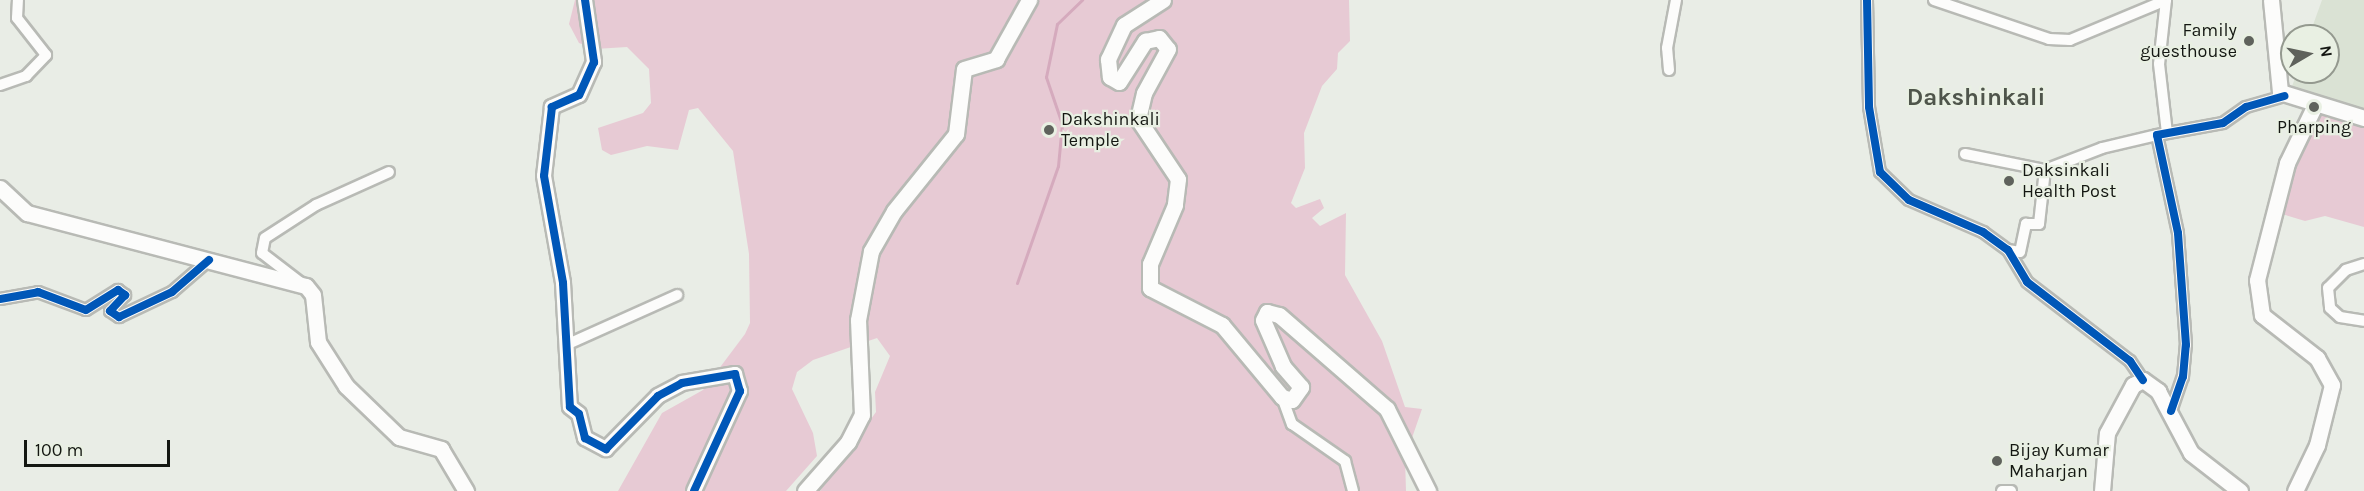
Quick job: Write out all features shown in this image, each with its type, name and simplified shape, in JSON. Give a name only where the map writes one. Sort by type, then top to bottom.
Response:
[{"type":"main road","points":[[805,491],[848,442],[862,415],[858,320],[871,251],[894,211],[956,134],[961,73],[996,59],[1029,0]]},
{"type":"main road","points":[[1163,0],[1124,25],[1108,59],[1110,77],[1119,82],[1127,78],[1145,41],[1163,40],[1168,50],[1144,93],[1138,119],[1178,180],[1149,284],[1156,294],[1222,325],[1282,397],[1297,399],[1302,389],[1266,329],[1263,316],[1270,311],[1383,405],[1428,491]]},
{"type":"main road","points":[[2271,0],[2276,83],[2284,96],[2364,118]]},
{"type":"main road","points":[[2295,491],[2318,445],[2332,384],[2317,358],[2262,315],[2257,280],[2287,163],[2314,106]]},
{"type":"main road","points":[[0,188],[27,213],[306,286],[313,295],[318,342],[346,386],[399,437],[441,449],[466,491]]},
{"type":"main road","points":[[2102,491],[2108,433],[2133,385],[2143,380],[2158,391],[2171,411],[2191,453],[2240,491]]},
{"type":"street","points":[[0,85],[26,76],[45,60],[44,51],[17,18],[18,0]]},
{"type":"street","points":[[585,0],[594,62],[579,96],[552,107],[546,135],[544,176],[563,283],[570,407],[579,414],[585,438],[606,448],[658,396],[682,383],[735,374],[741,381],[694,491]]},
{"type":"street","points":[[1669,70],[1667,48],[1676,0]]},
{"type":"street","points":[[1867,0],[1869,107],[1880,172],[1909,200],[1983,232],[2008,250],[2027,282],[2130,361],[2143,380]]},
{"type":"street","points":[[1934,0],[2049,39],[2070,40],[2166,0],[2159,64],[2162,134],[2178,233],[2186,345],[2183,377],[2171,411]]},
{"type":"street","points":[[1965,154],[2045,170],[2102,148],[2223,123],[2246,107],[2284,96]]},
{"type":"street","points":[[2008,250],[2020,252],[2026,224],[2039,224],[2045,170]]},
{"type":"street","points":[[306,286],[262,253],[265,238],[316,205],[389,172]]},
{"type":"street","points":[[0,299],[38,292],[86,310],[118,290],[124,295],[110,311],[119,316],[172,292],[209,260]]},
{"type":"street","points":[[2364,264],[2346,270],[2328,288],[2330,308],[2340,316],[2364,321]]},
{"type":"street","points":[[566,345],[677,295]]},
{"type":"street","points":[[1282,397],[1292,424],[1345,461],[1353,491]]},
{"type":"street","points":[[2002,491],[2011,491]]},
{"type":"shaded area","points":[[575,0],[1349,0],[1350,41],[1338,53],[1337,69],[1322,86],[1304,133],[1305,168],[1291,203],[1296,208],[1320,199],[1324,208],[1312,218],[1320,226],[1346,213],[1345,275],[1382,341],[1405,407],[1422,409],[1405,458],[1406,491],[820,491],[876,412],[875,392],[890,356],[877,338],[813,360],[797,372],[792,389],[813,433],[817,456],[786,491],[618,491],[662,413],[703,390],[745,334],[750,323],[749,254],[733,151],[698,108],[689,110],[678,150],[647,146],[611,155],[602,150],[598,128],[643,113],[651,103],[649,69],[627,47],[595,49],[579,43],[569,24]]},
{"type":"shaded area","points":[[2322,0],[2364,0],[2364,118],[2288,98],[2293,84],[2340,84],[2340,24],[2313,24]]},
{"type":"shaded area","points":[[2314,107],[2364,118],[2364,227],[2325,216],[2305,221],[2282,214]]},
{"type":"waterway","points":[[1017,283],[1058,166],[1062,124],[1046,77],[1057,24],[1082,0]]},
{"type":"cycle path","points":[[585,0],[594,62],[579,95],[552,107],[544,176],[563,283],[570,407],[579,414],[585,438],[606,449],[658,396],[682,383],[735,374],[740,391],[694,491]]},
{"type":"cycle path","points":[[1867,0],[1869,107],[1880,172],[1909,200],[1983,232],[2008,250],[2027,282],[2130,361],[2143,380]]},
{"type":"cycle path","points":[[2171,411],[2183,377],[2186,345],[2178,233],[2157,135],[2223,123],[2246,107],[2284,96]]},
{"type":"cycle path","points":[[0,299],[38,292],[86,310],[118,290],[125,295],[110,311],[119,317],[172,292],[209,260]]},
{"type":"place","name":"Family guesthouse","points":[[2249,41]]},
{"type":"place","name":"Pharping","points":[[2314,107]]},
{"type":"place","name":"Dakshinkali Temple","points":[[1049,130]]},
{"type":"place","name":"Daksinkali Health Post","points":[[2009,181]]},
{"type":"place","name":"Bijay Kumar Maharjan","points":[[1997,461]]},
{"type":"district","name":"Dakshinkali","points":[[1976,98]]}]
